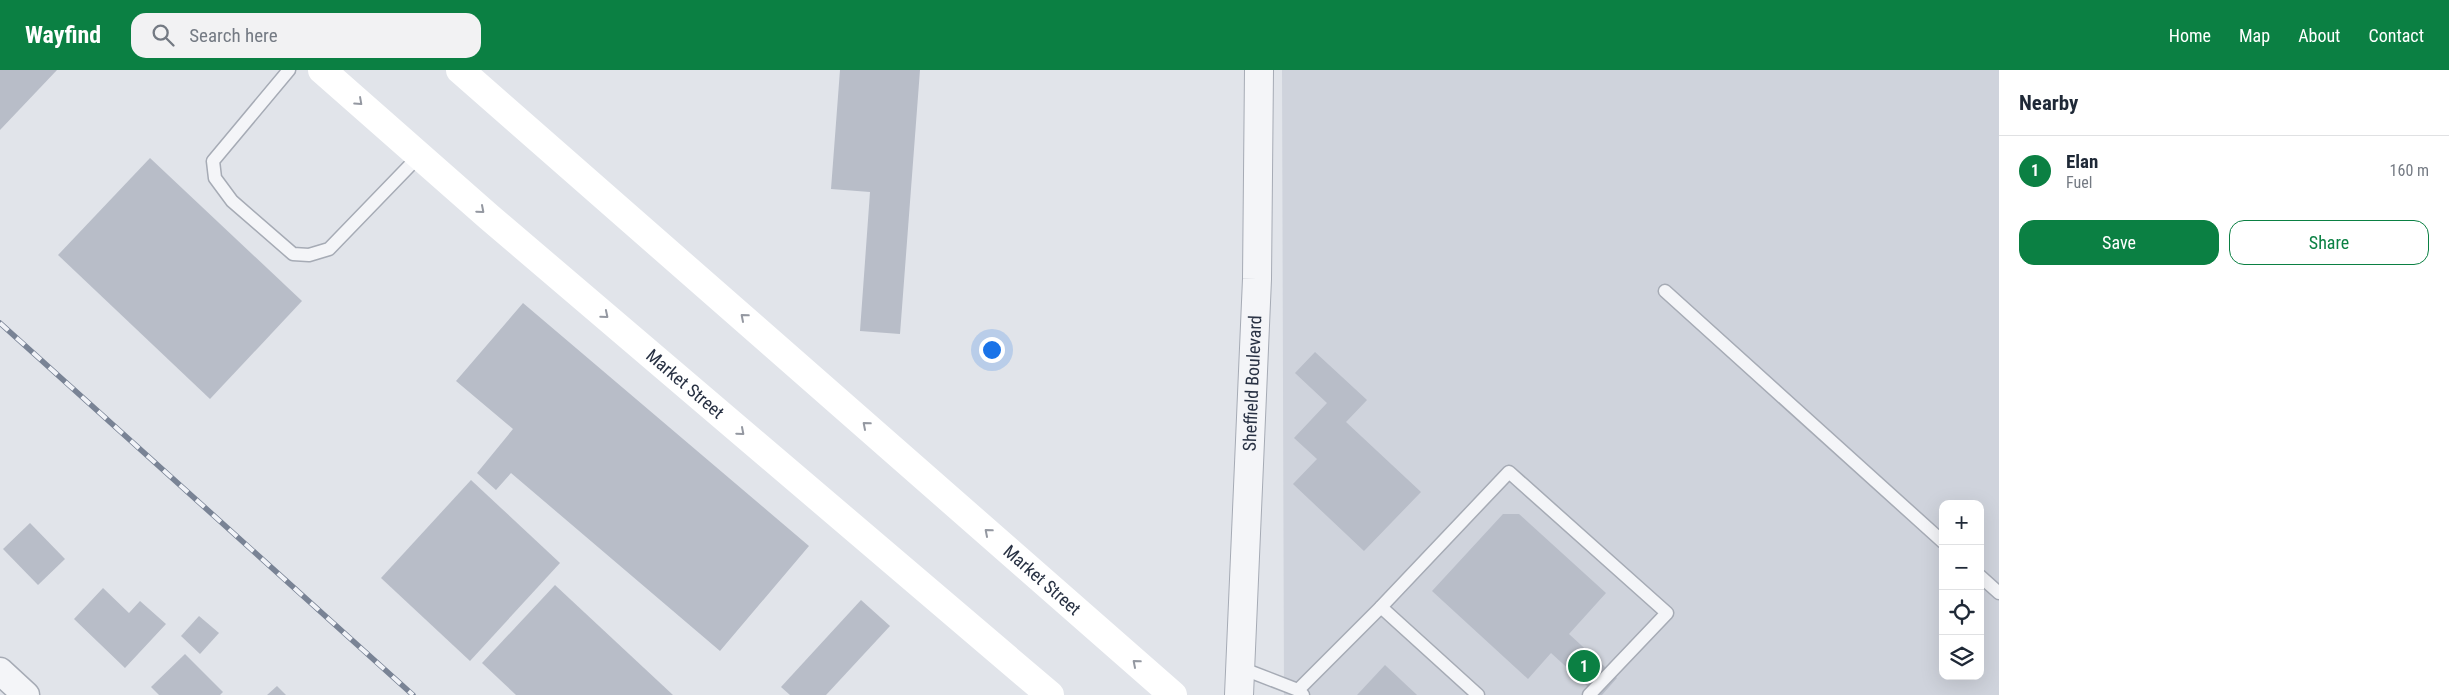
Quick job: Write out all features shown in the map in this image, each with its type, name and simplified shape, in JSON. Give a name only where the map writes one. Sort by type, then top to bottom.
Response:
[{"type":"main road","name":"Market Street","points":[[322,70],[419,156],[1050,695]]},
{"type":"main road","name":"Market Street","points":[[471,73],[1173,695]]},
{"type":"street","name":"Sheffield Boulevard","points":[[1239,695],[1258,247],[1256,154],[1259,70]]},
{"type":"street","points":[[0,671],[26,695]]},
{"type":"lane","points":[[289,70],[213,161],[215,178],[232,201],[293,254],[309,255],[329,249],[419,156]]},
{"type":"lane","points":[[1665,292],[1939,538]]},
{"type":"lane","points":[[1241,668],[1301,693],[1509,472],[1666,613],[1589,695]]},
{"type":"lane","points":[[1984,580],[1999,593]]},
{"type":"lane","points":[[1381,606],[1478,695]]},
{"type":"shaded area","points":[[1282,70],[1999,70],[1999,695],[1284,695]]},
{"type":"building","points":[[0,70],[57,70],[0,130]]},
{"type":"building","points":[[840,70],[920,70],[900,334],[860,331],[870,192],[831,189]]},
{"type":"building","points":[[150,158],[302,301],[210,399],[58,255]]},
{"type":"building","points":[[523,303],[809,546],[720,651],[511,473],[496,490],[477,473],[513,429],[456,381]]},
{"type":"building","points":[[1315,352],[1367,400],[1346,422],[1421,492],[1364,551],[1293,484],[1317,459],[1294,438],[1327,403],[1295,373]]},
{"type":"building","points":[[471,480],[560,563],[470,661],[381,578]]},
{"type":"building","points":[[1503,514],[1519,514],[1606,593],[1569,634],[1617,678],[1602,695],[1597,695],[1551,653],[1528,679],[1432,591]]},
{"type":"building","points":[[30,523],[65,559],[38,585],[3,549]]},
{"type":"building","points":[[555,585],[673,695],[516,695],[482,663]]},
{"type":"building","points":[[103,588],[129,613],[140,601],[166,624],[125,668],[74,619]]},
{"type":"building","points":[[861,600],[890,626],[826,695],[790,695],[781,687]]},
{"type":"building","points":[[199,616],[219,633],[200,654],[181,636]]},
{"type":"building","points":[[185,654],[223,692],[220,695],[159,695],[151,687]]},
{"type":"building","points":[[1385,665],[1417,695],[1357,695]]},
{"type":"building","points":[[277,686],[286,695],[267,695]]},
{"type":"railway","points":[[0,323],[413,695]]},
{"type":"place","name":"Elan","points":[[1584,666]]}]
